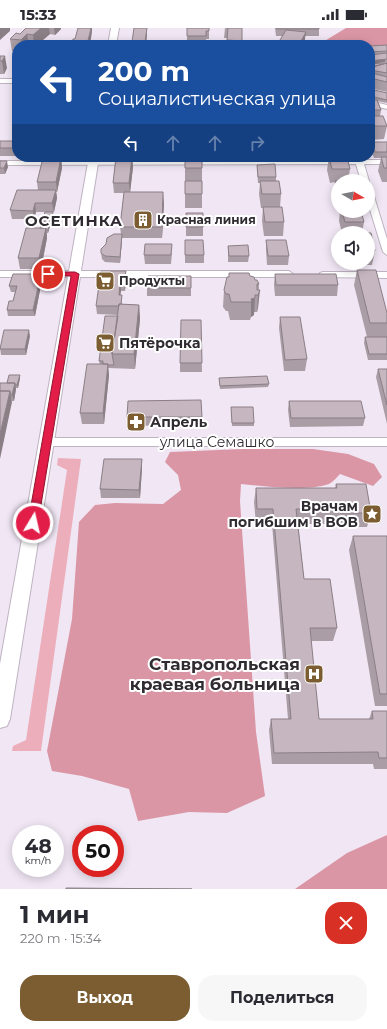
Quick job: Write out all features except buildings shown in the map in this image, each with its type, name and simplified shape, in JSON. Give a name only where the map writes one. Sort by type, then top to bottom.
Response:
[{"type":"main road","points":[[113,40],[114,28]]},
{"type":"main road","points":[[0,719],[93,162]]},
{"type":"street","points":[[0,81],[12,81]]},
{"type":"street","points":[[375,104],[387,107]]},
{"type":"street","points":[[375,161],[387,162]]},
{"type":"street","points":[[0,163],[31,162]]},
{"type":"street","points":[[360,162],[363,174]]},
{"type":"street","points":[[375,213],[387,252]]},
{"type":"street","points":[[0,274],[298,274]]},
{"type":"street","points":[[313,274],[387,275]]},
{"type":"street","name":"улица Семашко","points":[[47,442],[387,442]]},
{"type":"shaded area","points":[[346,28],[387,28],[387,46],[375,47],[375,40],[326,40]]},
{"type":"shaded area","points":[[243,449],[313,449],[348,454],[374,464],[382,477],[373,486],[340,474],[329,484],[309,488],[285,488],[241,484],[240,501],[256,732],[265,796],[227,813],[189,812],[138,821],[129,789],[82,776],[52,771],[47,751],[72,619],[79,522],[95,505],[115,503],[163,504],[181,490],[178,475],[165,462],[170,452]]},
{"type":"shaded area","points":[[58,458],[81,459],[41,751],[12,751],[13,746],[26,740],[67,470],[57,465]]},
{"type":"shaded area","points":[[387,835],[387,889],[295,889],[347,853]]},
{"type":"place","name":"Красная линия","points":[[143,220]]},
{"type":"place","name":"Продукты","points":[[105,281]]},
{"type":"place","name":"Пятёрочка","points":[[105,343]]},
{"type":"place","name":"Апрель","points":[[136,422]]},
{"type":"place","name":"Врачам погибшим в ВОВ","points":[[372,514]]},
{"type":"place","name":"Ставропольская краевая больница","points":[[314,674]]},
{"type":"district","name":"ОСЕТИНКА","points":[[74,221]]},
{"type":"route","points":[[33,523],[75,274],[48,274]]}]
